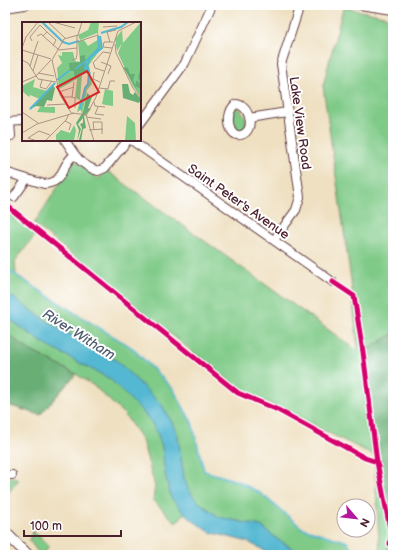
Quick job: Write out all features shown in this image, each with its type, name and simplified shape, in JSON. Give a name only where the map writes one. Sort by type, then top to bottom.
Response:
[{"type":"main road","points":[[5,532],[28,555]]},
{"type":"street","points":[[5,8],[25,5]]},
{"type":"street","points":[[141,123],[185,63],[212,5]]},
{"type":"street","name":"Lake View Road","points":[[274,240],[296,210],[300,198],[281,64],[300,5]]},
{"type":"street","points":[[360,5],[393,10]]},
{"type":"street","points":[[250,118],[287,112]]},
{"type":"street","points":[[11,136],[7,122],[22,121]]},
{"type":"street","points":[[66,141],[74,155],[93,169],[102,171],[127,141]]},
{"type":"street","name":"Saint Peter's Avenue","points":[[132,141],[333,282]]},
{"type":"street","points":[[5,172],[44,184],[55,182],[60,176],[66,163],[74,155]]},
{"type":"street","points":[[14,197],[27,178]]},
{"type":"green space","points":[[343,8],[393,18],[393,555],[380,555],[374,455],[239,389],[34,224],[75,160],[98,179],[107,171],[358,351],[351,280],[323,86]]},
{"type":"green space","points":[[235,107],[239,108],[246,117],[246,126],[244,131],[239,132],[235,130],[232,120]]},
{"type":"green space","points":[[5,210],[37,233],[15,261],[16,275],[131,347],[173,389],[192,423],[204,471],[237,481],[260,493],[302,528],[347,542],[357,555],[283,555],[190,507],[176,523],[153,500],[155,486],[142,440],[125,415],[94,386],[76,374],[29,350],[5,332]]},
{"type":"green space","points":[[5,332],[29,350],[76,374],[40,415],[11,406],[5,407]]},
{"type":"green space","points":[[393,334],[393,555],[385,555],[390,544],[391,534],[377,462],[363,352]]},
{"type":"green space","points":[[13,477],[19,479],[9,492],[5,489],[5,479]]},
{"type":"green space","points":[[33,531],[49,546],[45,551],[50,555],[40,555],[29,540]]},
{"type":"water","points":[[5,292],[47,321],[116,360],[162,405],[178,436],[184,478],[193,496],[201,504],[219,517],[261,526],[277,539],[304,555],[273,555],[248,542],[210,532],[189,518],[171,498],[165,474],[162,447],[152,423],[110,379],[46,345],[5,316]]},
{"type":"waterway","points":[[5,268],[131,347],[173,389],[192,423],[204,471],[237,481],[260,493],[302,528],[347,542],[357,555]]},
{"type":"cycle path","points":[[5,204],[238,393],[278,410],[365,458],[377,462]]},
{"type":"cycle path","points":[[333,282],[354,296],[363,352],[377,462],[391,534],[390,544],[393,545]]},
{"type":"water label","name":"River Witham","points":[[79,334]]}]
